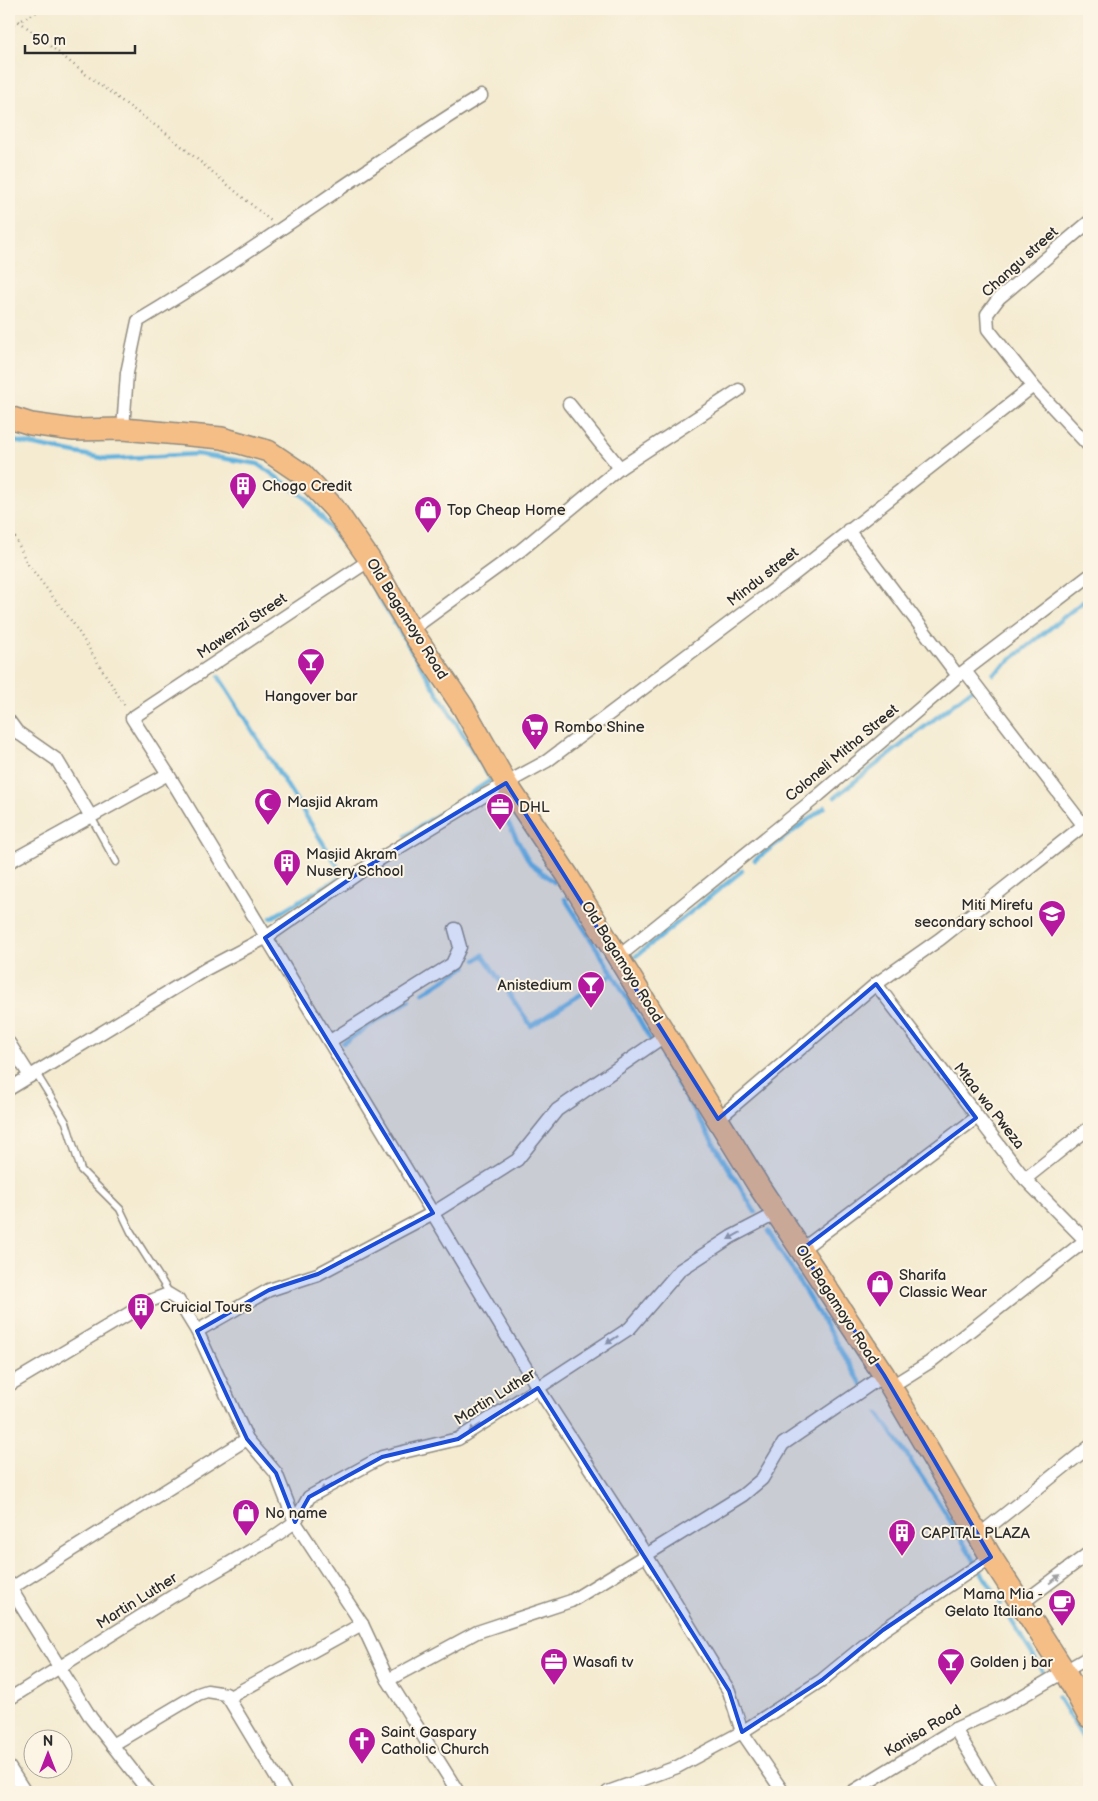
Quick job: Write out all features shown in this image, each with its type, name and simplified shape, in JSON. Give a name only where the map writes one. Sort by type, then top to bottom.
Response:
[{"type":"main road","name":"Old Bagamoyo Road","points":[[9,417],[31,424],[74,430],[123,428],[222,438],[268,452],[302,474],[334,508],[370,560],[411,630],[463,707],[506,783],[568,876],[667,1034],[718,1120],[887,1381],[991,1557],[1065,1672],[1089,1717]]},
{"type":"street","points":[[123,428],[126,373],[138,321],[208,279],[359,174],[481,96]]},
{"type":"street","name":"Changu street","points":[[1089,222],[999,298],[988,314],[988,329],[1033,386],[1089,446]]},
{"type":"street","name":"Mindu street","points":[[9,1089],[206,970],[265,938],[370,866],[506,783],[548,761],[792,576],[1033,386]]},
{"type":"street","points":[[411,630],[521,550],[620,468],[739,390]]},
{"type":"street","points":[[569,404],[620,468]]},
{"type":"street","points":[[718,1120],[876,984],[940,939],[1086,824],[848,530]]},
{"type":"street","name":"Mawenzi Street","points":[[132,718],[370,560]]},
{"type":"street","name":"Coloneli Mitha Street","points":[[618,957],[820,795],[962,673],[1089,576]]},
{"type":"street","points":[[132,718],[168,774],[265,938],[330,1041],[538,1388],[646,1555],[729,1691],[742,1732],[783,1792]]},
{"type":"street","points":[[9,720],[17,732],[57,760],[90,815]]},
{"type":"street","points":[[9,862],[90,815],[168,774]]},
{"type":"street","points":[[330,1041],[452,964],[460,947],[455,929]]},
{"type":"street","name":"Mtaa wa Pweza","points":[[876,984],[976,1118],[1025,1179],[1088,1242]]},
{"type":"street","points":[[197,1331],[269,1290],[318,1274],[433,1213],[517,1160],[558,1110],[667,1034]]},
{"type":"street","points":[[9,1042],[33,1075]]},
{"type":"street","points":[[801,1250],[976,1118]]},
{"type":"street","points":[[1025,1179],[1089,1128]]},
{"type":"street","name":"Martin Luther","points":[[9,1699],[173,1596],[271,1539],[295,1522],[309,1497],[382,1457],[458,1439],[630,1328],[680,1270],[731,1237],[777,1213]]},
{"type":"street","points":[[388,1680],[477,1632],[571,1601],[743,1495],[762,1479],[783,1444],[887,1381],[930,1362],[1088,1242]]},
{"type":"street","points":[[9,1385],[150,1301],[170,1294],[178,1300],[197,1331],[247,1438],[276,1473],[295,1522],[362,1624],[388,1680],[458,1792]]},
{"type":"street","points":[[149,1792],[91,1718],[9,1587],[247,1438]]},
{"type":"street","points":[[979,1535],[1089,1447]]},
{"type":"street","points":[[1021,1604],[1089,1553]]},
{"type":"street","points":[[608,1792],[650,1779],[742,1732],[822,1680],[883,1630],[991,1557]]},
{"type":"street","points":[[228,1698],[362,1624]]},
{"type":"street","name":"Kanisa Road","points":[[852,1792],[955,1729],[1007,1705],[1089,1657]]},
{"type":"street","points":[[112,1745],[198,1694],[217,1691],[226,1694],[285,1792]]},
{"type":"street","points":[[955,1729],[993,1792]]},
{"type":"street","points":[[9,1767],[25,1792]]},
{"type":"lane","points":[[90,815],[116,862]]},
{"type":"lane","points":[[33,1075],[66,1122],[81,1170],[120,1209],[131,1232],[170,1294]]},
{"type":"path","points":[[9,28],[42,9]]},
{"type":"path","points":[[19,21],[89,77],[167,134],[282,229]]},
{"type":"path","points":[[9,483],[11,529],[27,563],[73,623],[132,718]]},
{"type":"highlighted area","points":[[506,783],[718,1119],[876,984],[976,1118],[801,1250],[884,1375],[991,1557],[883,1630],[822,1680],[742,1732],[729,1691],[538,1388],[458,1439],[382,1457],[309,1497],[295,1522],[276,1473],[247,1439],[197,1331],[269,1290],[318,1274],[433,1213],[265,938],[370,865]]},
{"type":"waterway","points":[[9,440],[107,459],[197,454],[258,464],[306,498],[354,558]]},
{"type":"waterway","points":[[369,581],[491,780],[406,836]]},
{"type":"waterway","points":[[993,674],[1089,597]]},
{"type":"waterway","points":[[219,677],[343,875]]},
{"type":"waterway","points":[[835,797],[974,688]]},
{"type":"waterway","points":[[503,799],[508,823],[530,863],[554,882]]},
{"type":"waterway","points":[[755,860],[825,807]]},
{"type":"waterway","points":[[271,918],[357,867]]},
{"type":"waterway","points":[[636,956],[742,871]]},
{"type":"waterway","points":[[565,899],[613,974],[651,1041]]},
{"type":"waterway","points":[[476,960],[483,955],[531,1026],[613,974]]},
{"type":"waterway","points":[[423,993],[466,966]]},
{"type":"waterway","points":[[343,1043],[410,1000]]},
{"type":"waterway","points":[[662,1058],[755,1212]]},
{"type":"waterway","points":[[768,1231],[864,1388]]},
{"type":"waterway","points":[[879,1414],[936,1498],[1001,1604]]},
{"type":"waterway","points":[[1011,1620],[1042,1670]]},
{"type":"waterway","points":[[1058,1697],[1089,1748]]},
{"type":"place","name":"Chogo Credit","points":[[243,510]]},
{"type":"place","name":"Top Cheap Home","points":[[428,534]]},
{"type":"place","name":"Hangover bar","points":[[311,686]]},
{"type":"place","name":"Rombo Shine","points":[[535,751]]},
{"type":"place","name":"Masjid Akram","points":[[268,826]]},
{"type":"place","name":"DHL","points":[[500,831]]},
{"type":"place","name":"Masjid Akram Nusery School","points":[[287,887]]},
{"type":"place","name":"Miti Mirefu secondary school","points":[[1052,938]]},
{"type":"place","name":"Anistedium","points":[[591,1009]]},
{"type":"place","name":"Sharifa Classic Wear","points":[[880,1308]]},
{"type":"place","name":"Cruicial Tours","points":[[141,1331]]},
{"type":"place","name":"No name","points":[[246,1537]]},
{"type":"place","name":"CAPITAL PLAZA","points":[[902,1557]]},
{"type":"place","name":"Mama Mia - Gelato Italiano","points":[[1062,1627]]},
{"type":"place","name":"Wasafi tv","points":[[554,1686]]},
{"type":"place","name":"Golden j bar","points":[[951,1686]]},
{"type":"place","name":"Saint Gaspary Catholic Church","points":[[362,1765]]}]
